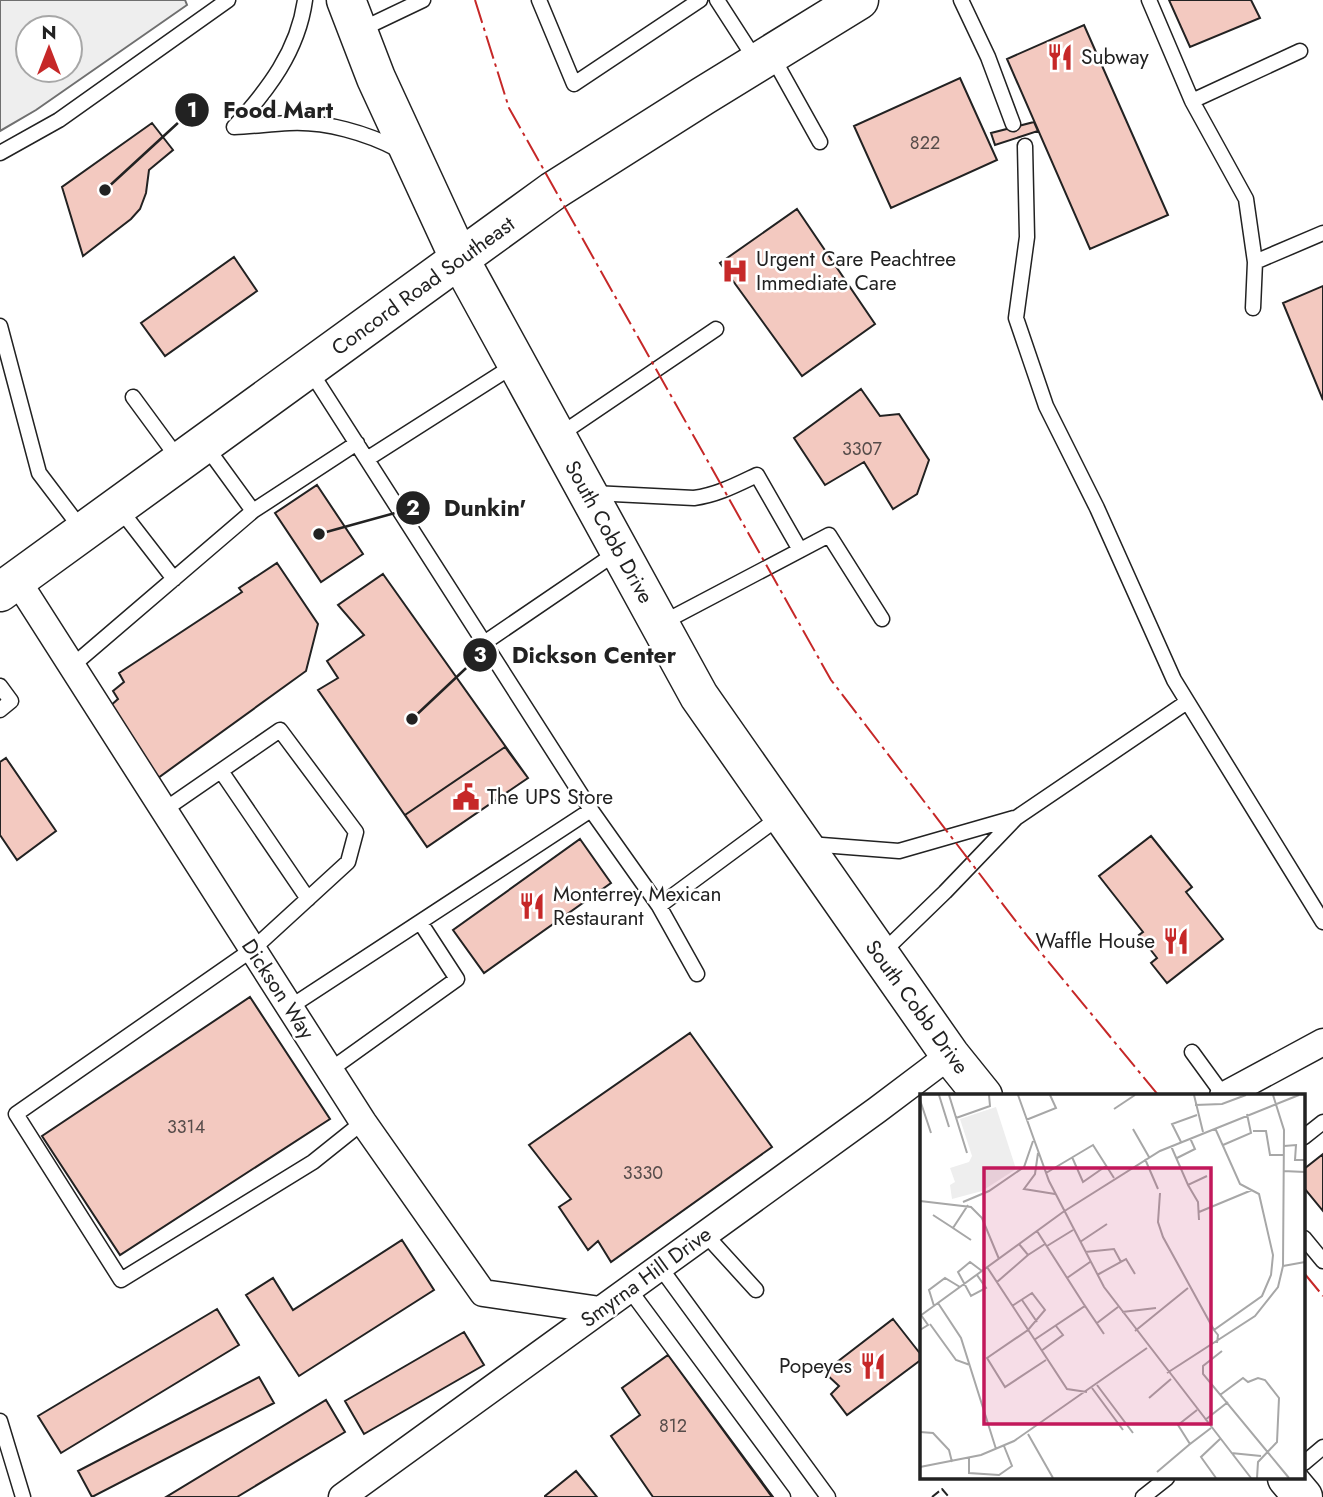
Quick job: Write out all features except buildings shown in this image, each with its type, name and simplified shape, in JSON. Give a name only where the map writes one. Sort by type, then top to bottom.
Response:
[{"type":"main road","name":"Concord Road Southeast","points":[[8,586],[553,191],[859,0]]},
{"type":"main road","name":"South Cobb Drive","points":[[352,15],[376,78],[460,260],[699,696],[950,1055],[980,1094]]},
{"type":"main road","points":[[1289,1480],[1303,1497]]},
{"type":"street","name":"Dickson Way","points":[[8,586],[72,666],[363,1122],[483,1293],[600,1310]]},
{"type":"street","points":[[1228,1094],[1323,1042]]},
{"type":"street","name":"Smyrna Hill Drive","points":[[342,1497],[950,1055]]},
{"type":"lane","points":[[0,153],[59,120],[228,0]]},
{"type":"lane","points":[[305,0],[303,18],[295,40],[279,70],[260,99],[234,127],[291,122],[320,125],[382,141],[413,157]]},
{"type":"lane","points":[[352,15],[423,0]]},
{"type":"lane","points":[[539,0],[574,84],[700,0]]},
{"type":"lane","points":[[717,0],[764,59],[820,142]]},
{"type":"lane","points":[[961,0],[988,57],[1013,124]]},
{"type":"lane","points":[[1149,0],[1192,101],[1246,199],[1255,262],[1253,308]]},
{"type":"lane","points":[[1192,101],[1300,51]]},
{"type":"lane","points":[[1025,146],[1027,237],[1016,318],[1046,406],[1097,508],[1174,680],[1323,922]]},
{"type":"lane","points":[[1255,262],[1323,233]]},
{"type":"lane","points":[[0,326],[39,473],[83,532]]},
{"type":"lane","points":[[557,437],[716,329]]},
{"type":"lane","points":[[367,459],[517,364]]},
{"type":"lane","points":[[309,369],[591,810],[659,906],[698,974]]},
{"type":"lane","points":[[133,397],[253,511]]},
{"type":"lane","points":[[72,666],[253,511],[357,443]]},
{"type":"lane","points":[[588,493],[694,498],[730,489],[757,475],[800,550]]},
{"type":"lane","points":[[118,507],[174,579]]},
{"type":"lane","points":[[660,625],[829,534],[882,619]]},
{"type":"lane","points":[[484,643],[620,551]]},
{"type":"lane","points":[[0,686],[11,701],[0,710]]},
{"type":"lane","points":[[880,955],[1016,818],[1187,702]]},
{"type":"lane","points":[[164,810],[280,730],[356,832],[348,862],[253,949],[16,1114],[121,1280],[313,1163],[363,1122]]},
{"type":"lane","points":[[221,771],[308,899]]},
{"type":"lane","points":[[290,1007],[591,810]]},
{"type":"lane","points":[[659,906],[792,829],[899,851],[1016,818]]},
{"type":"lane","points":[[330,1070],[457,979],[419,922]]},
{"type":"lane","points":[[1192,1052],[1223,1094]]},
{"type":"lane","points":[[1306,1135],[1323,1122]]},
{"type":"lane","points":[[705,1234],[756,1290]]},
{"type":"lane","points":[[1306,1240],[1323,1261]]},
{"type":"lane","points":[[660,1267],[828,1497]]},
{"type":"lane","points":[[629,1289],[783,1497]]},
{"type":"lane","points":[[0,1421],[23,1497]]},
{"type":"lane","points":[[1306,1461],[1323,1447]]},
{"type":"lane","points":[[1143,1497],[1164,1480]]},
{"type":"shaded area","points":[[0,0],[185,0],[187,5],[84,77],[84,14],[14,14],[14,84],[73,84],[0,131]]},
{"type":"fence","points":[[932,1497],[942,1489],[949,1497]]},
{"type":"power","points":[[475,0],[509,108],[831,680],[1028,937],[1157,1094]]},
{"type":"power","points":[[1306,1275],[1323,1296]]},
{"type":"place","name":"Subway","points":[[1060,57]]},
{"type":"place","name":"Food Mart","points":[[105,190]]},
{"type":"place","name":"Urgent Care Peachtree Immediate Care","points":[[735,271]]},
{"type":"place","name":"Dunkin'","points":[[319,534]]},
{"type":"place","name":"Dickson Center","points":[[412,719]]},
{"type":"place","name":"The UPS Store","points":[[466,797]]},
{"type":"place","name":"Monterrey Mexican Restaurant","points":[[532,906]]},
{"type":"place","name":"Waffle House","points":[[1176,941]]},
{"type":"place","name":"Popeyes","points":[[873,1366]]}]
